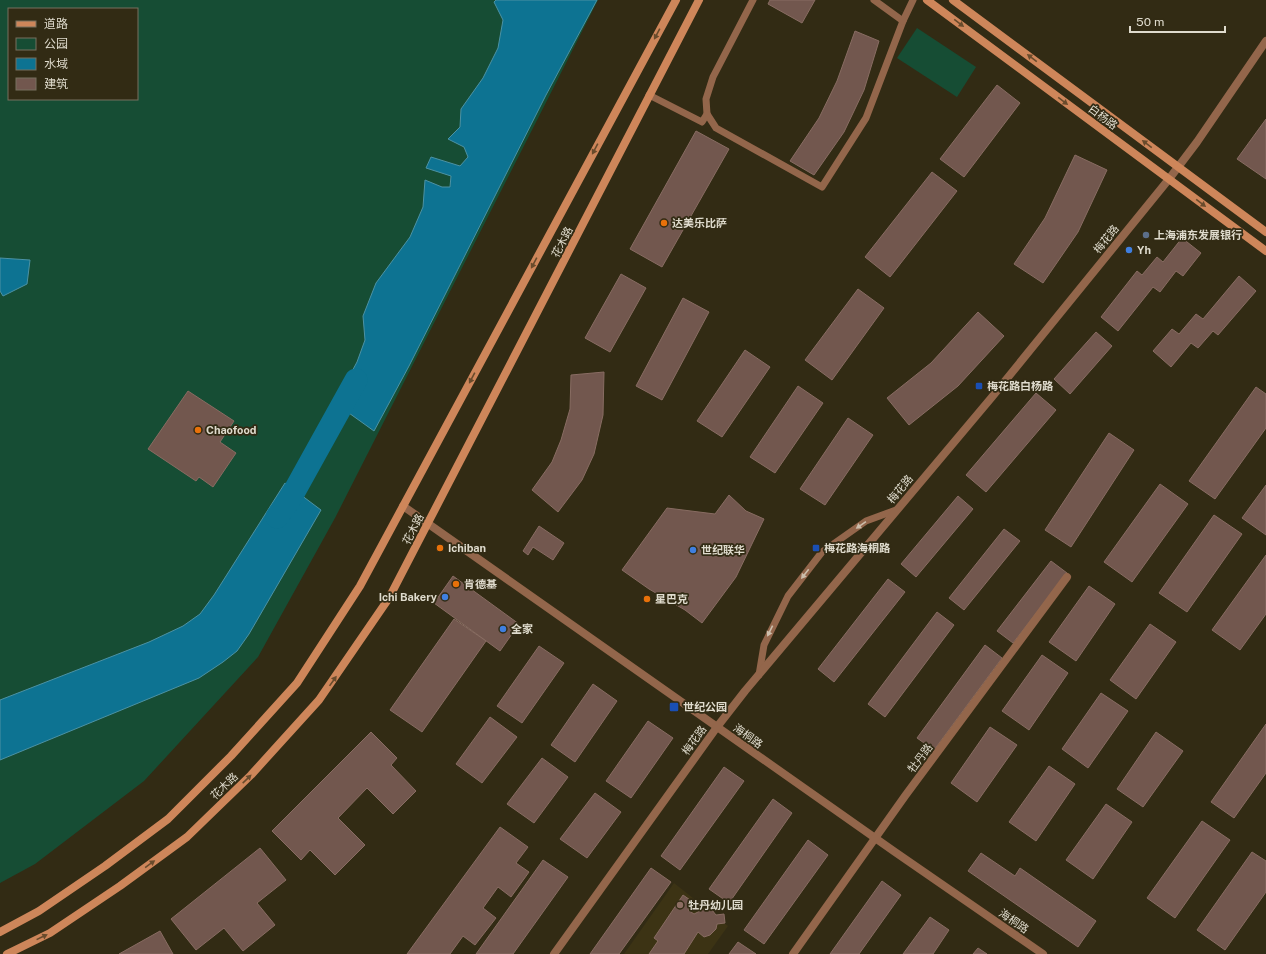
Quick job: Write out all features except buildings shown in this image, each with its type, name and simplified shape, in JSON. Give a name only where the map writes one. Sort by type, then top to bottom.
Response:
[{"type":"main road","name":"花木路","points":[[0,932],[39,911],[105,866],[168,819],[231,756],[297,683],[360,586],[676,0]]},
{"type":"main road","name":"花木路","points":[[7,954],[50,933],[120,886],[187,837],[251,775],[319,700],[390,598],[699,0]]},
{"type":"main road","name":"白杨路","points":[[927,0],[1266,251]]},
{"type":"main road","name":"白杨路","points":[[953,0],[1266,232]]},
{"type":"street","name":"梅花路","points":[[554,954],[717,727],[896,510],[992,397],[1169,180],[1266,41]]},
{"type":"street","name":"海桐路","points":[[403,506],[875,838],[1044,954]]},
{"type":"street","name":"牡丹路","points":[[793,954],[875,838],[1067,577]]},
{"type":"lane","points":[[753,0],[714,78],[706,100],[707,114],[716,128],[822,187],[866,118],[913,0]]},
{"type":"lane","points":[[874,0],[903,22]]},
{"type":"lane","points":[[650,95],[702,122],[707,114]]},
{"type":"lane","points":[[759,675],[764,645],[788,596],[822,552],[866,521],[896,510]]},
{"type":"shaded area","name":"牡丹幼儿园","points":[[674,883],[728,926],[708,954],[624,954]]},
{"type":"green space","points":[[0,0],[598,0],[335,518],[258,657],[144,781],[35,864],[0,883]]},
{"type":"green space","points":[[917,28],[976,67],[957,97],[897,58]]},
{"type":"water","points":[[496,0],[597,0],[546,95],[409,366],[374,431],[335,403],[357,362],[365,340],[363,316],[376,283],[410,237],[423,207],[425,180],[442,187],[450,187],[451,176],[426,168],[431,157],[460,166],[468,157],[464,147],[448,139],[460,127],[461,109],[483,78],[498,48],[503,20],[494,2]]},
{"type":"water","points":[[0,258],[30,260],[27,284],[3,296],[0,291]]},
{"type":"water","points":[[285,483],[321,510],[249,634],[237,651],[199,678],[0,760],[0,700],[149,642],[183,626],[200,614],[214,595]]},
{"type":"waterway","points":[[277,517],[290,499],[356,380]]},
{"type":"place","name":"达美乐比萨","points":[[664,223]]},
{"type":"place","name":"上海浦东发展银行","points":[[1146,235]]},
{"type":"place","name":"Yh","points":[[1129,250]]},
{"type":"place","name":"梅花路白杨路","points":[[979,386]]},
{"type":"place","name":"Chaofood","points":[[198,430]]},
{"type":"place","name":"Ichiban","points":[[440,548]]},
{"type":"place","name":"梅花路海桐路","points":[[816,548]]},
{"type":"place","name":"世纪联华","points":[[693,550]]},
{"type":"place","name":"肯德基","points":[[456,584]]},
{"type":"place","name":"Ichi Bakery","points":[[445,597]]},
{"type":"place","name":"星巴克","points":[[647,599]]},
{"type":"place","name":"全家","points":[[503,629]]},
{"type":"place","name":"世纪公园","points":[[674,707]]},
{"type":"place","name":"牡丹幼儿园","points":[[680,905]]}]
